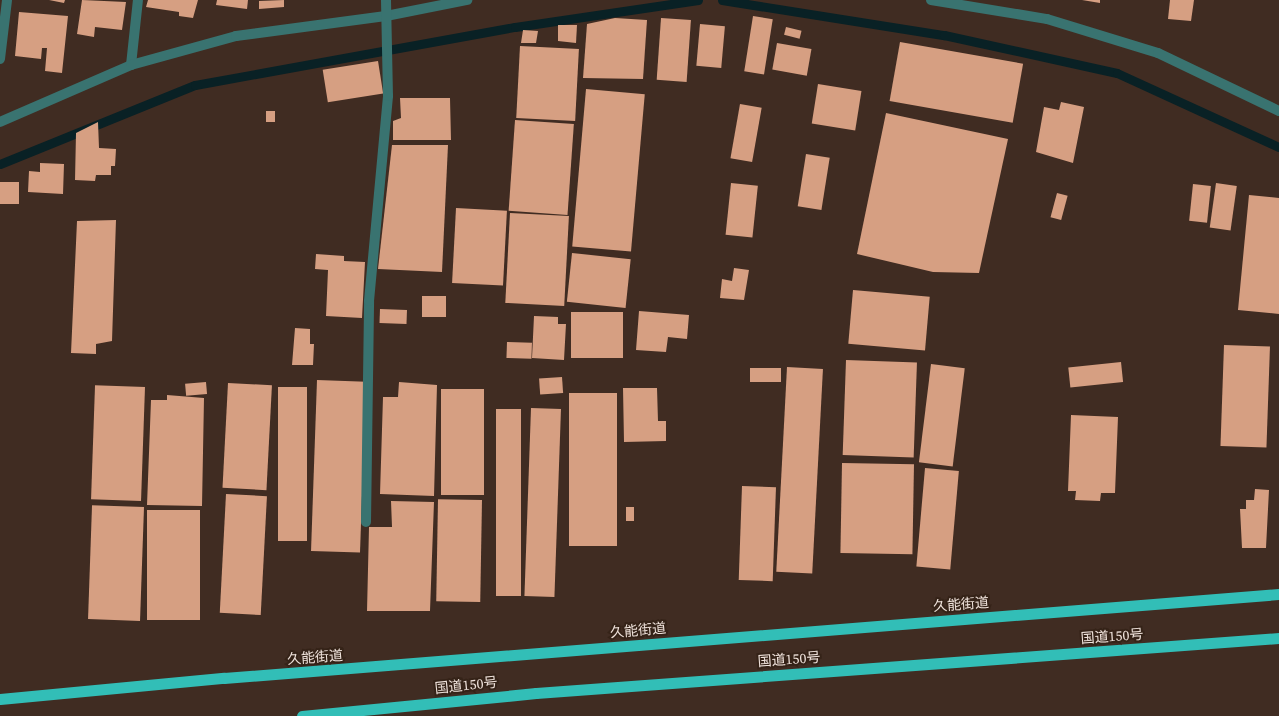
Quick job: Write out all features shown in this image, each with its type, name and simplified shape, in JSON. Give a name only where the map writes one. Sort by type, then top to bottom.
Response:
[{"type":"highway","name":"久能街道","points":[[0,699],[224,678],[1279,594]]},
{"type":"highway","name":"国道150号","points":[[302,716],[536,693],[1279,638]]},
{"type":"street","points":[[0,59],[7,0]]},
{"type":"street","points":[[131,66],[138,0]]},
{"type":"street","points":[[366,522],[369,301],[388,96],[386,0]]},
{"type":"street","points":[[0,122],[131,66],[236,36],[386,16],[466,0]]},
{"type":"street","points":[[931,0],[1047,19],[1158,53],[1279,110]]},
{"type":"building","points":[[49,0],[65,0],[64,3]]},
{"type":"building","points":[[82,0],[126,2],[122,30],[95,27],[94,37],[77,34]]},
{"type":"building","points":[[148,0],[198,0],[193,18],[179,16],[179,12],[146,7]]},
{"type":"building","points":[[217,0],[248,0],[247,9],[216,5]]},
{"type":"building","points":[[284,0],[284,7],[259,9],[259,1]]},
{"type":"building","points":[[1082,0],[1100,0],[1100,3]]},
{"type":"building","points":[[1170,0],[1194,0],[1191,21],[1168,19]]},
{"type":"building","points":[[19,12],[68,16],[62,73],[45,71],[47,48],[42,48],[41,59],[15,56]]},
{"type":"building","points":[[753,16],[773,19],[764,74],[744,71]]},
{"type":"building","points":[[615,18],[647,20],[643,79],[583,78],[587,24]]},
{"type":"building","points":[[661,18],[691,20],[687,82],[657,80]]},
{"type":"building","points":[[700,24],[725,26],[721,68],[696,66]]},
{"type":"building","points":[[558,25],[577,25],[576,43],[558,41]]},
{"type":"building","points":[[786,27],[802,31],[800,39],[784,35]]},
{"type":"building","points":[[523,30],[538,31],[536,43],[521,43]]},
{"type":"building","points":[[900,42],[1023,64],[1013,123],[890,101]]},
{"type":"building","points":[[777,43],[811,49],[807,76],[772,70]]},
{"type":"building","points":[[520,46],[579,49],[575,121],[516,118]]},
{"type":"building","points":[[378,61],[383,94],[328,102],[323,70]]},
{"type":"building","points":[[818,84],[861,91],[855,130],[812,124]]},
{"type":"building","points":[[586,89],[645,94],[631,252],[572,246]]},
{"type":"building","points":[[400,98],[450,98],[451,140],[393,140],[393,121],[401,118]]},
{"type":"building","points":[[1061,102],[1084,107],[1073,163],[1036,152],[1044,107],[1059,110]]},
{"type":"building","points":[[740,104],[762,108],[752,162],[730,158]]},
{"type":"building","points":[[266,111],[275,111],[275,122],[266,122]]},
{"type":"building","points":[[886,113],[1008,139],[979,273],[933,272],[857,254]]},
{"type":"building","points":[[515,120],[574,124],[568,215],[509,211]]},
{"type":"building","points":[[98,122],[99,148],[116,149],[115,166],[111,166],[111,175],[96,175],[95,181],[75,180],[76,133]]},
{"type":"building","points":[[392,145],[448,145],[442,272],[378,269]]},
{"type":"building","points":[[806,154],[830,158],[821,210],[798,206]]},
{"type":"building","points":[[40,163],[64,164],[63,194],[28,192],[29,171],[40,172]]},
{"type":"building","points":[[0,182],[19,182],[19,204],[0,204]]},
{"type":"building","points":[[731,183],[758,186],[752,238],[726,235]]},
{"type":"building","points":[[1216,183],[1237,186],[1231,230],[1210,228]]},
{"type":"building","points":[[1193,184],[1211,186],[1207,223],[1189,221]]},
{"type":"building","points":[[1057,193],[1068,196],[1061,220],[1051,217]]},
{"type":"building","points":[[1249,195],[1279,198],[1279,314],[1238,310]]},
{"type":"building","points":[[456,208],[507,211],[503,286],[452,283]]},
{"type":"building","points":[[510,213],[569,216],[564,306],[505,303]]},
{"type":"building","points":[[116,220],[112,341],[96,344],[96,354],[71,353],[77,221]]},
{"type":"building","points":[[572,253],[631,259],[626,308],[567,302]]},
{"type":"building","points":[[316,254],[344,256],[344,261],[365,262],[362,318],[326,316],[328,270],[315,269]]},
{"type":"building","points":[[734,268],[749,270],[744,300],[720,298],[722,279],[732,281]]},
{"type":"building","points":[[853,290],[930,297],[925,351],[848,344]]},
{"type":"building","points":[[422,296],[446,296],[446,317],[422,317]]},
{"type":"building","points":[[380,309],[407,310],[406,324],[380,323]]},
{"type":"building","points":[[639,311],[689,315],[687,339],[668,337],[666,352],[636,350]]},
{"type":"building","points":[[571,312],[623,312],[623,358],[571,358]]},
{"type":"building","points":[[534,316],[558,317],[558,324],[566,324],[564,360],[532,358]]},
{"type":"building","points":[[295,328],[310,329],[310,344],[314,344],[313,365],[292,365]]},
{"type":"building","points":[[507,342],[532,343],[531,359],[506,358]]},
{"type":"building","points":[[1224,345],[1270,347],[1266,448],[1220,446]]},
{"type":"building","points":[[846,360],[917,362],[914,457],[843,455]]},
{"type":"building","points":[[1121,362],[1123,382],[1070,387],[1068,368]]},
{"type":"building","points":[[931,364],[965,368],[953,466],[919,462]]},
{"type":"building","points":[[787,367],[823,369],[812,574],[776,572]]},
{"type":"building","points":[[750,368],[781,368],[781,382],[750,382]]},
{"type":"building","points":[[562,377],[563,393],[540,395],[539,379]]},
{"type":"building","points":[[317,380],[366,382],[360,553],[311,551]]},
{"type":"building","points":[[206,382],[207,394],[186,396],[185,384]]},
{"type":"building","points":[[399,382],[437,385],[434,496],[380,494],[383,397],[398,397]]},
{"type":"building","points":[[228,383],[272,385],[266,490],[223,488]]},
{"type":"building","points":[[95,385],[145,387],[141,501],[91,499]]},
{"type":"building","points":[[278,387],[307,387],[307,541],[278,541]]},
{"type":"building","points":[[623,388],[657,388],[658,421],[666,421],[666,441],[624,442]]},
{"type":"building","points":[[441,389],[484,389],[484,495],[441,495]]},
{"type":"building","points":[[569,393],[617,393],[617,546],[569,546]]},
{"type":"building","points":[[167,395],[204,398],[202,506],[147,505],[151,400],[167,400]]},
{"type":"building","points":[[531,408],[561,409],[554,597],[524,596]]},
{"type":"building","points":[[496,409],[521,409],[521,596],[496,596]]},
{"type":"building","points":[[1071,415],[1118,417],[1115,493],[1101,493],[1100,501],[1075,500],[1076,491],[1068,491]]},
{"type":"building","points":[[842,463],[914,464],[912,554],[840,553]]},
{"type":"building","points":[[925,468],[959,471],[950,570],[916,567]]},
{"type":"building","points":[[742,486],[776,487],[773,581],[739,580]]},
{"type":"building","points":[[1255,489],[1269,490],[1266,548],[1242,548],[1240,509],[1246,509],[1246,500],[1254,500]]},
{"type":"building","points":[[226,494],[267,496],[261,615],[220,613]]},
{"type":"building","points":[[438,499],[482,500],[480,602],[436,601]]},
{"type":"building","points":[[391,501],[434,502],[430,611],[367,611],[369,527],[392,527]]},
{"type":"building","points":[[92,505],[144,507],[140,621],[88,619]]},
{"type":"building","points":[[626,507],[634,507],[634,521],[626,521]]},
{"type":"building","points":[[147,510],[200,510],[200,620],[147,620]]},
{"type":"waterway","points":[[0,164],[195,85],[515,27],[698,0]]},
{"type":"waterway","points":[[722,0],[944,35],[1117,73],[1279,147]]}]
